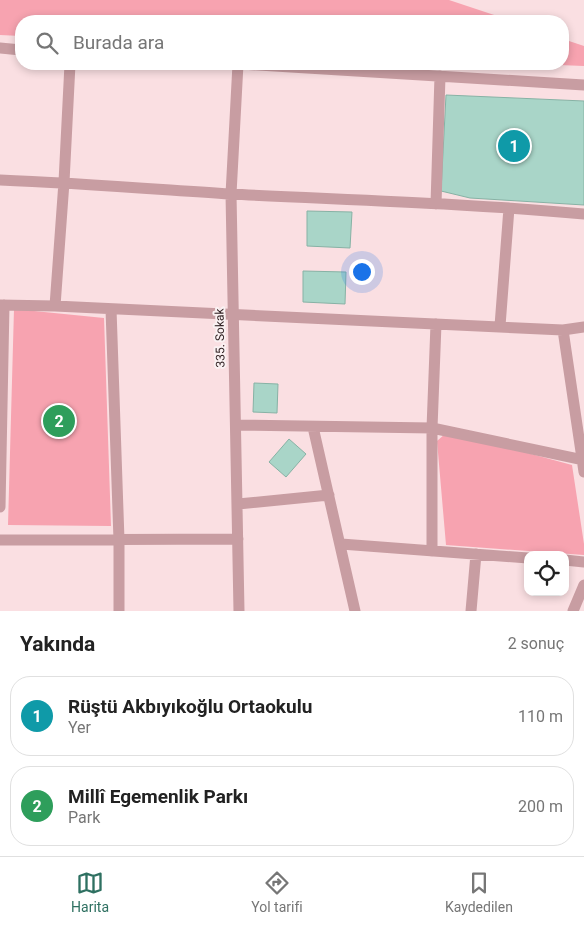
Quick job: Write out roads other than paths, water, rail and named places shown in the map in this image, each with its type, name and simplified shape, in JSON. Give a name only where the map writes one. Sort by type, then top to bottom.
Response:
[{"type":"street","points":[[0,48],[15,49]]},
{"type":"street","points":[[55,306],[70,70]]},
{"type":"street","name":"335. Sokak","points":[[239,70],[231,194],[239,611]]},
{"type":"street","points":[[340,70],[584,85]]},
{"type":"street","points":[[436,204],[440,76]]},
{"type":"street","points":[[0,180],[64,182],[231,194],[317,197],[584,214]]},
{"type":"street","points":[[500,326],[508,208]]},
{"type":"street","points":[[0,507],[2,305],[563,330],[584,327]]},
{"type":"street","points":[[111,309],[120,611]]},
{"type":"street","points":[[432,551],[432,428],[436,324]]},
{"type":"street","points":[[236,425],[432,428],[584,464],[563,330]]},
{"type":"street","points":[[313,426],[355,611]]},
{"type":"street","points":[[238,504],[329,495]]},
{"type":"street","points":[[0,540],[238,539]]},
{"type":"street","points":[[340,544],[524,558]]},
{"type":"street","points":[[471,611],[476,554]]},
{"type":"street","points":[[569,560],[584,562]]},
{"type":"street","points":[[573,611],[584,585]]},
{"type":"place","name":"Rüştü Akbıyıkoğlu Ortaokulu","points":[[514,146]]},
{"type":"place","name":"Millî Egemenlik Parkı","points":[[59,421]]}]
